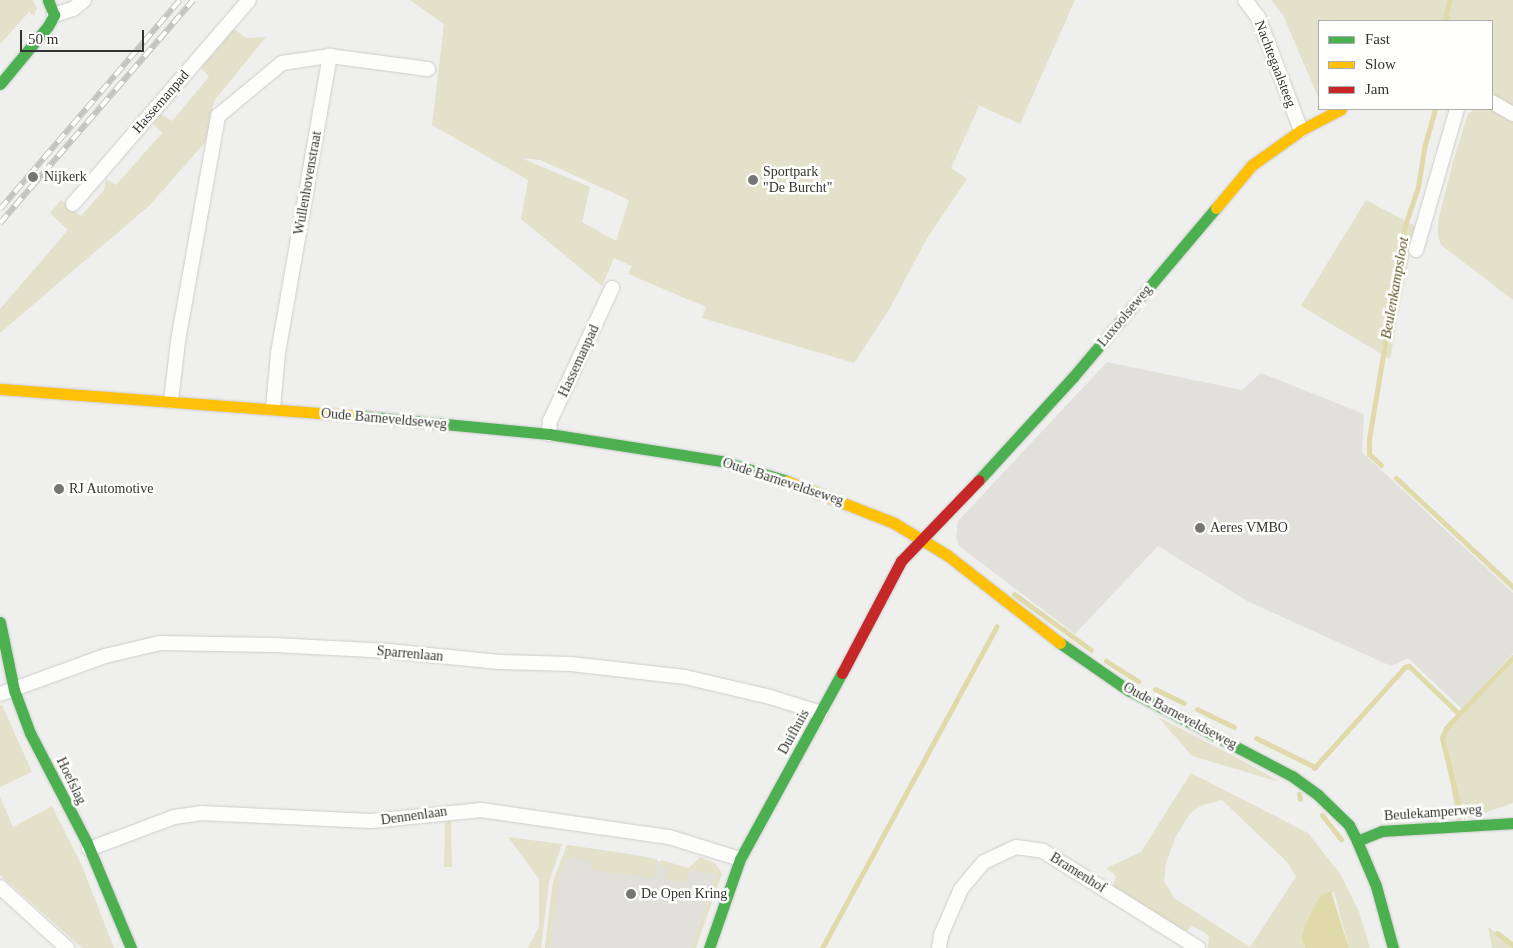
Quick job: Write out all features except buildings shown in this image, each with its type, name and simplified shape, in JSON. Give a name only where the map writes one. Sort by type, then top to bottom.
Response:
[{"type":"street","points":[[48,0],[54,14]]},
{"type":"street","points":[[0,84],[48,26],[54,14],[73,9],[84,0]]},
{"type":"street","name":"Hassemanpad","points":[[73,204],[249,0]]},
{"type":"street","name":"Nachtegaalsteeg","points":[[1245,0],[1258,17],[1301,130]]},
{"type":"street","points":[[171,401],[178,341],[218,116],[277,66],[330,56],[428,69]]},
{"type":"street","name":"Wullenhovenstraat","points":[[273,408],[278,353],[330,56]]},
{"type":"street","points":[[1493,103],[1513,114]]},
{"type":"street","name":"Luxoolseweg","points":[[922,540],[1073,378],[1252,165],[1301,130],[1339,110]]},
{"type":"street","points":[[1416,250],[1457,110]]},
{"type":"street","name":"Hassemanpad","points":[[549,434],[550,421],[612,288]]},
{"type":"street","name":"Oude Barneveldseweg","points":[[0,389],[273,408],[549,434],[722,461],[813,489],[894,523],[922,540],[1128,690],[1292,776],[1333,808],[1349,825],[1357,841],[1376,886],[1393,948]]},
{"type":"street","name":"Duifhuis","points":[[709,948],[740,858],[822,713],[901,561],[922,540]]},
{"type":"street","name":"Hoefslag","points":[[0,622],[14,690],[30,733],[89,849],[131,948]]},
{"type":"street","name":"Sparrenlaan","points":[[0,694],[106,656],[160,643],[275,645],[389,651],[500,662],[571,664],[666,675],[770,697],[822,713]]},
{"type":"street","name":"Dennenlaan","points":[[89,849],[174,816],[201,813],[371,821],[481,810],[669,837],[740,858]]},
{"type":"street","name":"Beulekamperweg","points":[[1357,841],[1382,832],[1513,824]]},
{"type":"street","name":"Bramenhof","points":[[939,948],[941,935],[961,889],[984,862],[1016,847],[1043,851],[1198,948]]},
{"type":"street","points":[[0,887],[67,948]]},
{"type":"shaded area","points":[[0,0],[33,0],[37,8],[34,16],[29,12],[0,44]]},
{"type":"shaded area","name":"Sportpark \"De Burcht\"","points":[[410,0],[1075,0],[1020,124],[960,97],[979,106],[951,168],[967,179],[926,240],[890,308],[854,363],[702,318],[706,307],[628,274],[632,266],[614,258],[602,286],[521,219],[528,180],[432,125],[444,24]],"holes":[[[521,158],[540,160],[629,200],[616,241],[582,222],[590,187]]]},
{"type":"shaded area","points":[[1271,0],[1513,0],[1513,108],[1493,97],[1493,20],[1318,20],[1318,97],[1283,15]]},
{"type":"shaded area","points":[[234,29],[246,38],[266,37],[214,101],[207,140],[150,205],[0,333],[0,309],[68,230],[50,213],[61,200],[81,216],[104,190],[106,179],[116,185],[162,133],[153,124],[161,114],[172,121],[209,77],[201,68]]},
{"type":"shaded area","points":[[1474,110],[1492,110],[1513,121],[1513,300],[1441,245],[1438,236],[1438,221],[1468,114]]},
{"type":"shaded area","points":[[1366,200],[1415,226],[1390,359],[1301,306]]},
{"type":"shaded area","name":"Aeres VMBO","points":[[1107,362],[1242,390],[1261,373],[1364,414],[1362,452],[1513,593],[1513,653],[1462,709],[1408,658],[1391,666],[1249,602],[1158,546],[1075,634],[959,546],[956,536],[958,521]]},
{"type":"shaded area","points":[[1513,659],[1513,803],[1457,822],[1442,733]]},
{"type":"shaded area","points":[[2,705],[32,772],[0,787],[0,706]]},
{"type":"shaded area","points":[[1158,717],[1247,763],[1280,782],[1192,756]]},
{"type":"shaded area","points":[[1191,773],[1308,833],[1341,875],[1359,912],[1370,948],[1349,948],[1334,892],[1320,896],[1302,939],[1305,948],[1208,948],[1209,936],[1202,931],[1192,926],[1186,932],[1116,890],[1113,885],[1116,876],[1106,868],[1141,852]],"holes":[[[1222,800],[1287,862],[1296,877],[1250,947],[1174,898],[1164,881],[1166,863],[1176,836],[1190,813],[1202,805]]]},
{"type":"shaded area","points":[[0,797],[13,827],[52,806],[82,866],[114,948],[82,948],[0,875]]},
{"type":"shaded area","points":[[451,821],[452,867],[444,867],[445,822]]},
{"type":"shaded area","points":[[508,837],[562,844],[549,882],[541,948],[528,948],[539,927],[539,879]]},
{"type":"shaded area","name":"De Open Kring","points":[[567,845],[637,855],[689,870],[716,874],[691,948],[545,948],[553,882]]},
{"type":"shaded area","points":[[567,845],[657,859],[654,878],[591,870],[592,861],[567,858],[559,879],[550,948],[545,948],[553,882]]},
{"type":"shaded area","points":[[700,857],[716,864],[722,874],[696,948],[691,948],[716,874],[689,870],[687,882],[666,880],[668,868],[661,866],[661,860],[689,868]]},
{"type":"shaded area","points":[[1331,891],[1349,948],[1305,948],[1302,939],[1305,925],[1320,896]]},
{"type":"shaded area","points":[[1488,927],[1513,944],[1513,948],[1492,948]]},
{"type":"waterway","name":"Beulenkampsloot","points":[[1445,20],[1449,0]]},
{"type":"waterway","name":"Beulenkampsloot","points":[[1381,465],[1369,454],[1369,439],[1405,225],[1418,187],[1424,148],[1435,110]]},
{"type":"waterway","name":"Beulenkampsloot","points":[[1396,478],[1513,587]]},
{"type":"waterway","points":[[1014,594],[1091,650]]},
{"type":"waterway","points":[[822,948],[997,626]]},
{"type":"waterway","name":"Beulenkampsloot","points":[[1460,811],[1442,738],[1446,728],[1513,657]]},
{"type":"waterway","points":[[1106,661],[1138,681]]},
{"type":"waterway","points":[[1314,768],[1405,667],[1409,666],[1459,714]]},
{"type":"waterway","points":[[1155,689],[1184,703]]},
{"type":"waterway","points":[[1197,709],[1234,727]]},
{"type":"waterway","points":[[1256,738],[1315,767]]},
{"type":"waterway","points":[[1299,794],[1300,799]]},
{"type":"waterway","points":[[1322,815],[1341,839]]},
{"type":"waterway","name":"Beulenkampsloot","points":[[1497,933],[1513,945]]},
{"type":"railway","points":[[0,209],[180,0]]},
{"type":"railway","points":[[0,223],[193,0]]},
{"type":"traffic: fast","points":[[0,84],[48,26],[54,15],[48,0]]},
{"type":"traffic: fast","points":[[979,480],[1073,377],[1216,208]]},
{"type":"traffic: fast","points":[[362,416],[549,434],[722,461],[787,481]]},
{"type":"traffic: fast","points":[[0,622],[14,690],[30,733],[87,843],[131,948]]},
{"type":"traffic: fast","points":[[1060,643],[1128,690],[1292,776],[1318,795],[1349,825],[1357,841],[1376,886],[1393,948]]},
{"type":"traffic: fast","points":[[709,948],[740,859],[842,673]]},
{"type":"traffic: fast","points":[[1357,841],[1382,831],[1513,823]]},
{"type":"traffic: slow","points":[[1216,208],[1252,165],[1301,130],[1339,110]]},
{"type":"traffic: slow","points":[[0,389],[362,416]]},
{"type":"traffic: slow","points":[[787,481],[894,523],[947,555],[1060,643]]},
{"type":"traffic: jam","points":[[842,673],[901,561],[979,480]]},
{"type":"place","name":"Nijkerk","points":[[33,177]]},
{"type":"place","name":"Sportpark \"De Burcht\"","points":[[753,180]]},
{"type":"place","name":"RJ Automotive","points":[[59,489]]},
{"type":"place","name":"Aeres VMBO","points":[[1200,528]]},
{"type":"place","name":"De Open Kring","points":[[631,894]]}]
